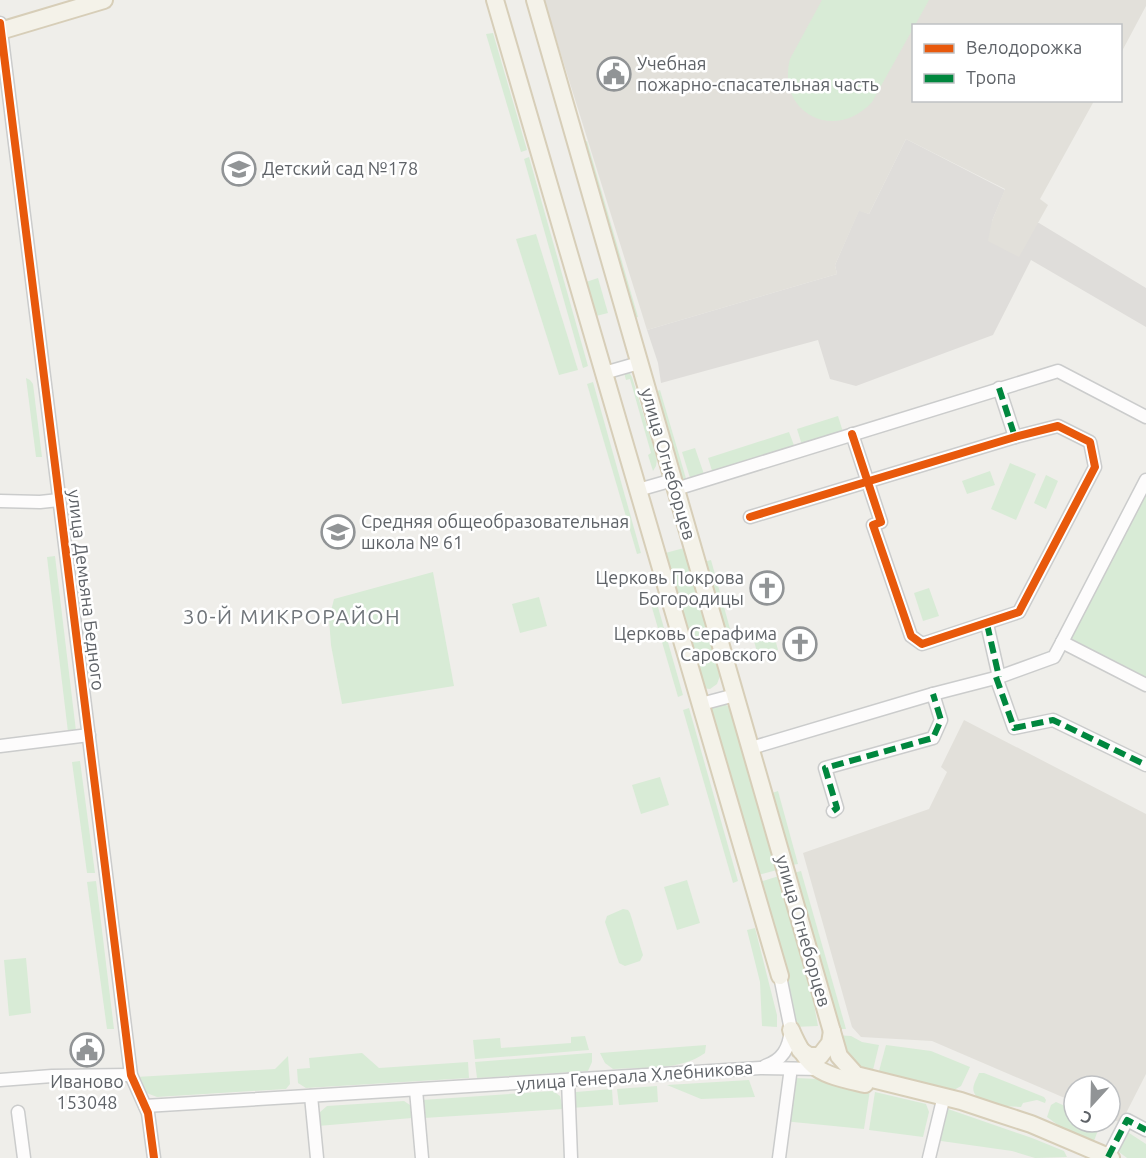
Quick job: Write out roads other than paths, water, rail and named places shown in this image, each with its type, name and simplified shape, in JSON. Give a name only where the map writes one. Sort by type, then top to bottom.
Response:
[{"type":"main road","points":[[0,26],[63,0]]},
{"type":"main road","points":[[0,26],[104,0]]},
{"type":"main road","name":"улица Огнеборцев","points":[[495,0],[780,976]]},
{"type":"main road","name":"улица Огнеборцев","points":[[535,0],[839,1056],[856,1075]]},
{"type":"main road","name":"улица Огнеборцев","points":[[791,1030],[806,1064],[830,1043],[832,1031]]},
{"type":"main road","points":[[806,1064],[837,1079]]},
{"type":"main road","name":"улица Генерала Хлебникова","points":[[856,1075],[961,1101],[1030,1124],[1094,1157]]},
{"type":"main road","name":"улица Генерала Хлебникова","points":[[837,1079],[942,1104],[1027,1131],[1094,1157]]},
{"type":"street","name":"улица Демьяна Бедного","points":[[0,26],[131,1075],[146,1109],[154,1158]]},
{"type":"street","points":[[604,373],[639,363]]},
{"type":"street","points":[[638,490],[674,485],[1058,371],[1146,417]]},
{"type":"street","points":[[999,388],[1015,437]]},
{"type":"street","points":[[750,517],[869,480],[1058,426],[1090,442],[1095,467],[1019,612],[922,644],[911,636],[873,525],[881,522],[869,480],[852,434]]},
{"type":"street","points":[[751,748],[998,677],[1054,657],[1146,480]]},
{"type":"street","points":[[0,501],[59,500]]},
{"type":"street","points":[[987,624],[998,677],[1014,728],[1053,720],[1146,765]]},
{"type":"street","points":[[1062,642],[1146,685]]},
{"type":"street","points":[[833,811],[837,808],[825,768],[933,738],[941,720],[933,694]]},
{"type":"street","points":[[701,704],[735,695]]},
{"type":"street","points":[[0,746],[89,735]]},
{"type":"street","name":"улица Огнеборцев","points":[[780,976],[791,1030]]},
{"type":"street","points":[[760,1072],[783,1056],[788,1047],[791,1030]]},
{"type":"street","points":[[779,1158],[806,1064]]},
{"type":"street","name":"улица Генерала Хлебникова","points":[[806,1064],[837,1079]]},
{"type":"street","name":"улица Генерала Хлебникова","points":[[146,1109],[760,1072],[806,1064],[856,1075]]},
{"type":"street","points":[[0,1080],[52,1076],[131,1075]]},
{"type":"street","points":[[568,1084],[570,1158]]},
{"type":"street","points":[[416,1093],[422,1158]]},
{"type":"street","points":[[312,1100],[317,1158]]},
{"type":"street","points":[[929,1158],[942,1104]]},
{"type":"street","points":[[18,1112],[24,1158]]},
{"type":"street","points":[[1094,1157],[1127,1120],[1146,1130]]},
{"type":"place","name":"Учебная пожарно-спасательная часть","points":[[614,74]]},
{"type":"place","name":"Детский сад №178","points":[[239,169]]},
{"type":"place","name":"Средняя общеобразовательная школа № 61","points":[[338,532]]},
{"type":"place","name":"Церковь Покрова Богородицы","points":[[767,588]]},
{"type":"place","name":"Церковь Серафима Саровского","points":[[800,644]]},
{"type":"place","name":"Иваново 153048","points":[[87,1050]]},
{"type":"district","name":"30-Й МИКРОРАЙОН","points":[[292,617]]}]
